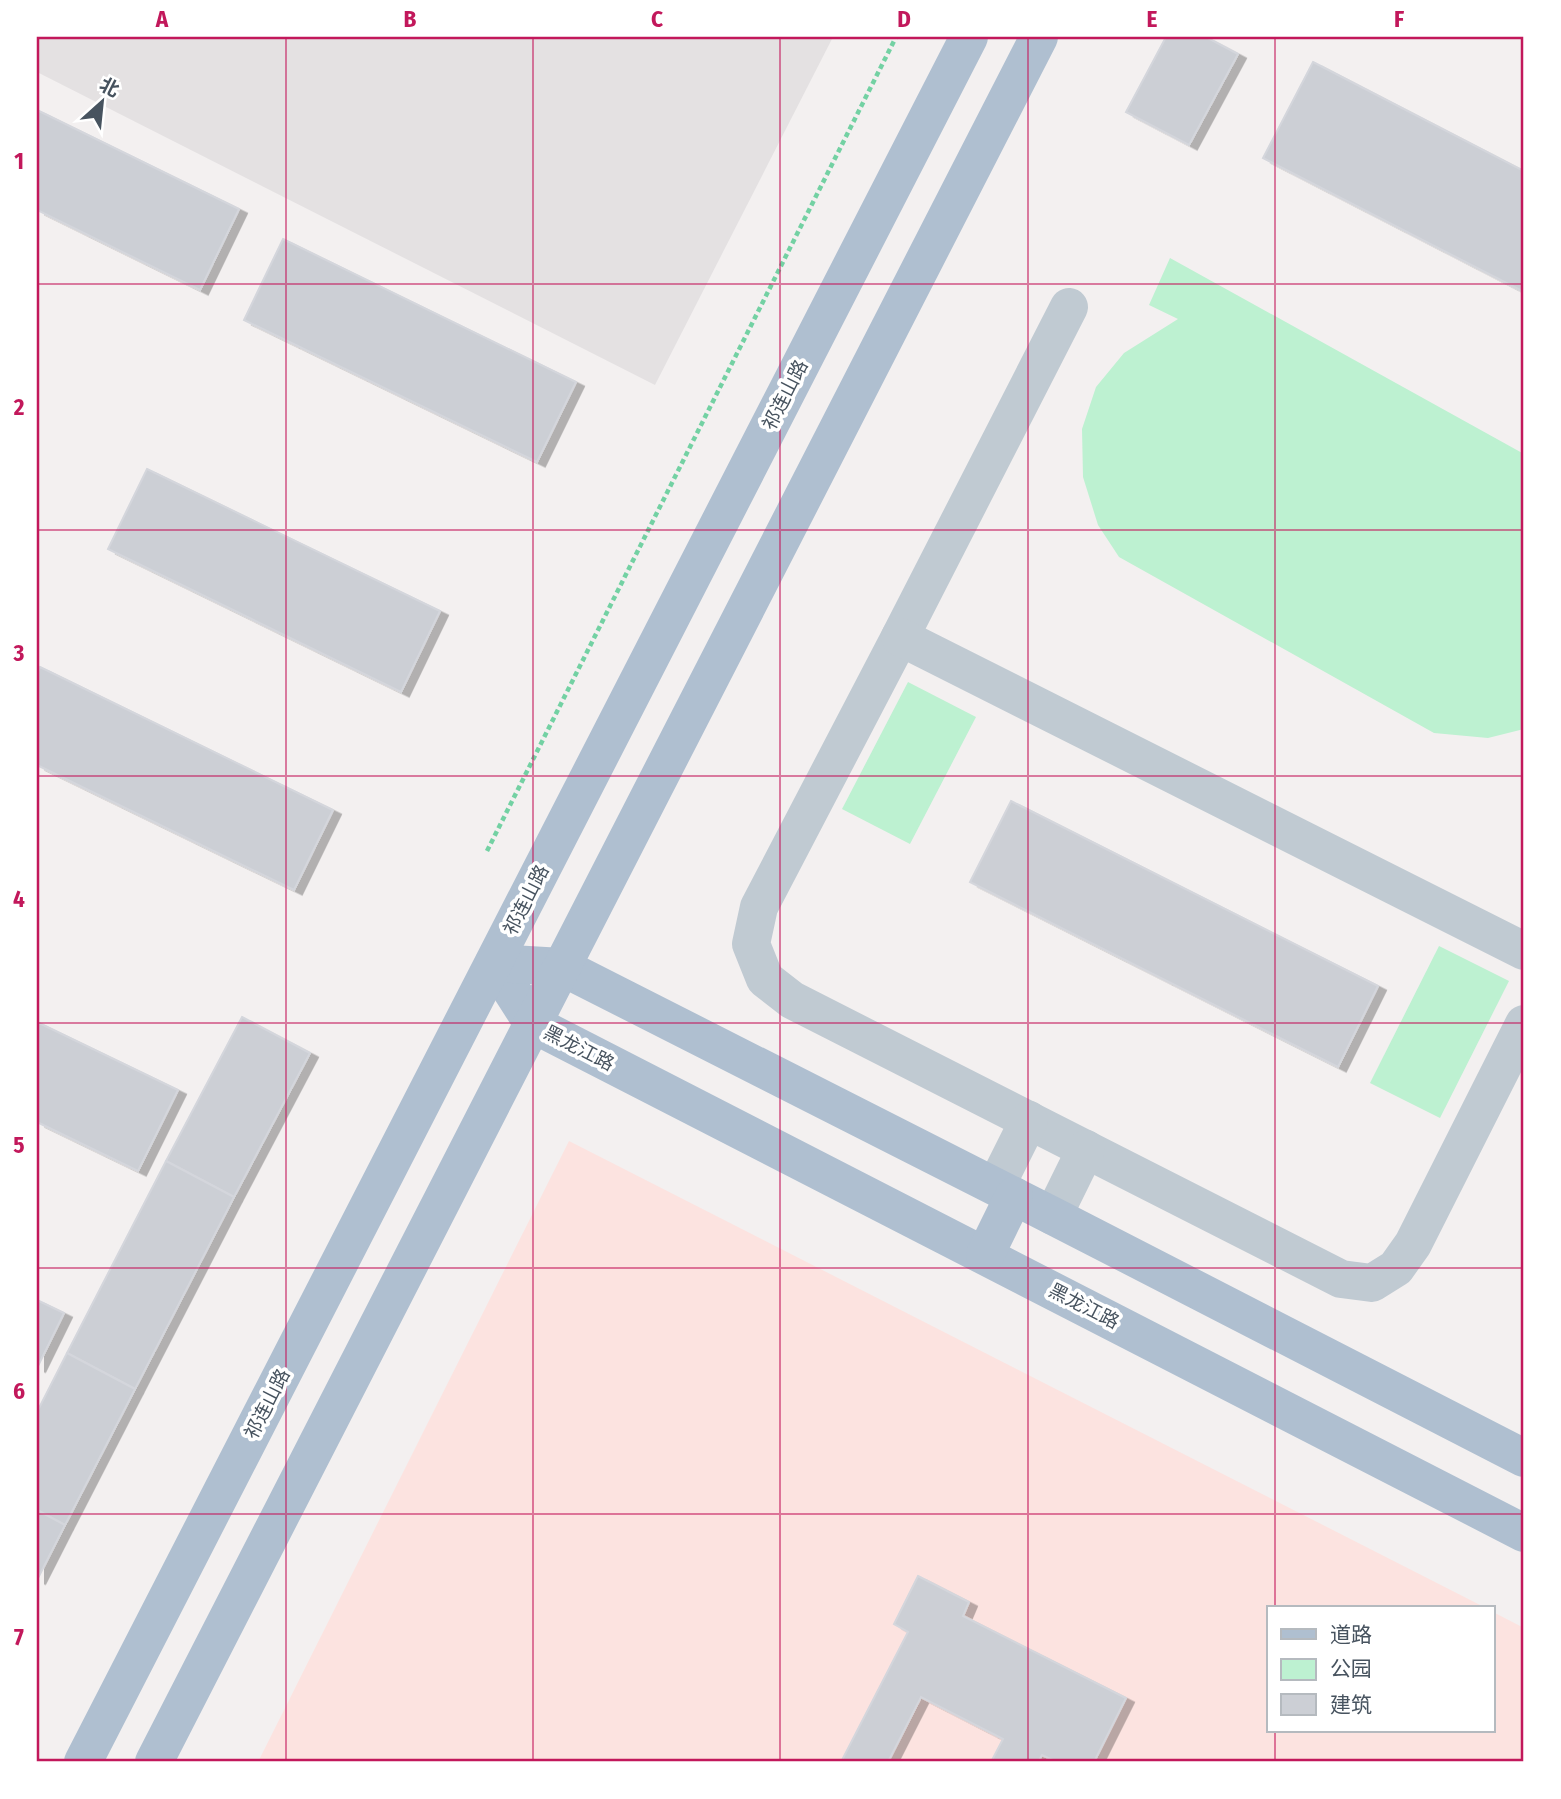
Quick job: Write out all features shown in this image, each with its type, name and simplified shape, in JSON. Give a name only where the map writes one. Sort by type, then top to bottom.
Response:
[{"type":"main road","name":"祁连山路","points":[[83,1762],[969,37]]},
{"type":"main road","points":[[154,1762],[1039,37]]},
{"type":"main road","points":[[494,964],[562,967],[1524,1458]]},
{"type":"main road","name":"黑龙江路","points":[[494,964],[533,1024],[1524,1533]]},
{"type":"main road","points":[[985,1255],[1005,1191]]},
{"type":"lane","points":[[1069,307],[759,906],[751,944],[765,979],[792,1000],[1341,1279],[1372,1283],[1396,1268],[1413,1244],[1524,1024]]},
{"type":"lane","points":[[900,637],[1524,951]]},
{"type":"lane","points":[[1005,1191],[1028,1121]]},
{"type":"lane","points":[[1053,1216],[1086,1149]]},
{"type":"path","points":[[487,850],[896,37]]},
{"type":"shaded area","points":[[37,37],[833,37],[655,385],[37,72]]},
{"type":"shaded area","points":[[569,1141],[1482,1606],[1267,1606],[1267,1732],[1494,1732],[1494,1613],[1524,1628],[1524,1762],[258,1762]]},
{"type":"green space","points":[[1170,258],[1524,454],[1524,729],[1488,738],[1434,733],[1119,557],[1098,525],[1083,477],[1082,429],[1096,387],[1124,353],[1178,319],[1149,305]]},
{"type":"green space","points":[[908,682],[976,717],[910,844],[842,809]]},
{"type":"green space","points":[[1439,946],[1509,981],[1440,1118],[1370,1083]]},
{"type":"building","points":[[1166,37],[1206,37],[1238,54],[1189,145],[1126,112]]},
{"type":"building","points":[[1313,62],[1524,171],[1524,292],[1263,158]]},
{"type":"building","points":[[37,110],[239,209],[200,290],[37,210]]},
{"type":"building","points":[[283,239],[576,382],[537,462],[244,320]]},
{"type":"building","points":[[147,469],[440,611],[401,692],[108,549]]},
{"type":"building","points":[[40,667],[333,810],[294,890],[37,765],[37,674]]},
{"type":"building","points":[[1011,801],[1378,986],[1338,1067],[970,882]]},
{"type":"building","points":[[242,1017],[310,1053],[234,1197],[166,1161]]},
{"type":"building","points":[[37,1022],[178,1090],[138,1171],[37,1122]]},
{"type":"building","points":[[166,1161],[234,1197],[135,1389],[67,1353]]},
{"type":"building","points":[[37,1300],[64,1313],[37,1368]]},
{"type":"building","points":[[67,1353],[135,1389],[65,1525],[37,1510],[37,1412]]},
{"type":"building","points":[[37,1510],[65,1525],[37,1580]]},
{"type":"building","points":[[918,1576],[969,1602],[963,1616],[1126,1698],[1094,1762],[1057,1762],[1042,1755],[1038,1762],[991,1762],[1003,1739],[921,1697],[888,1762],[841,1762],[908,1632],[894,1624]]}]
